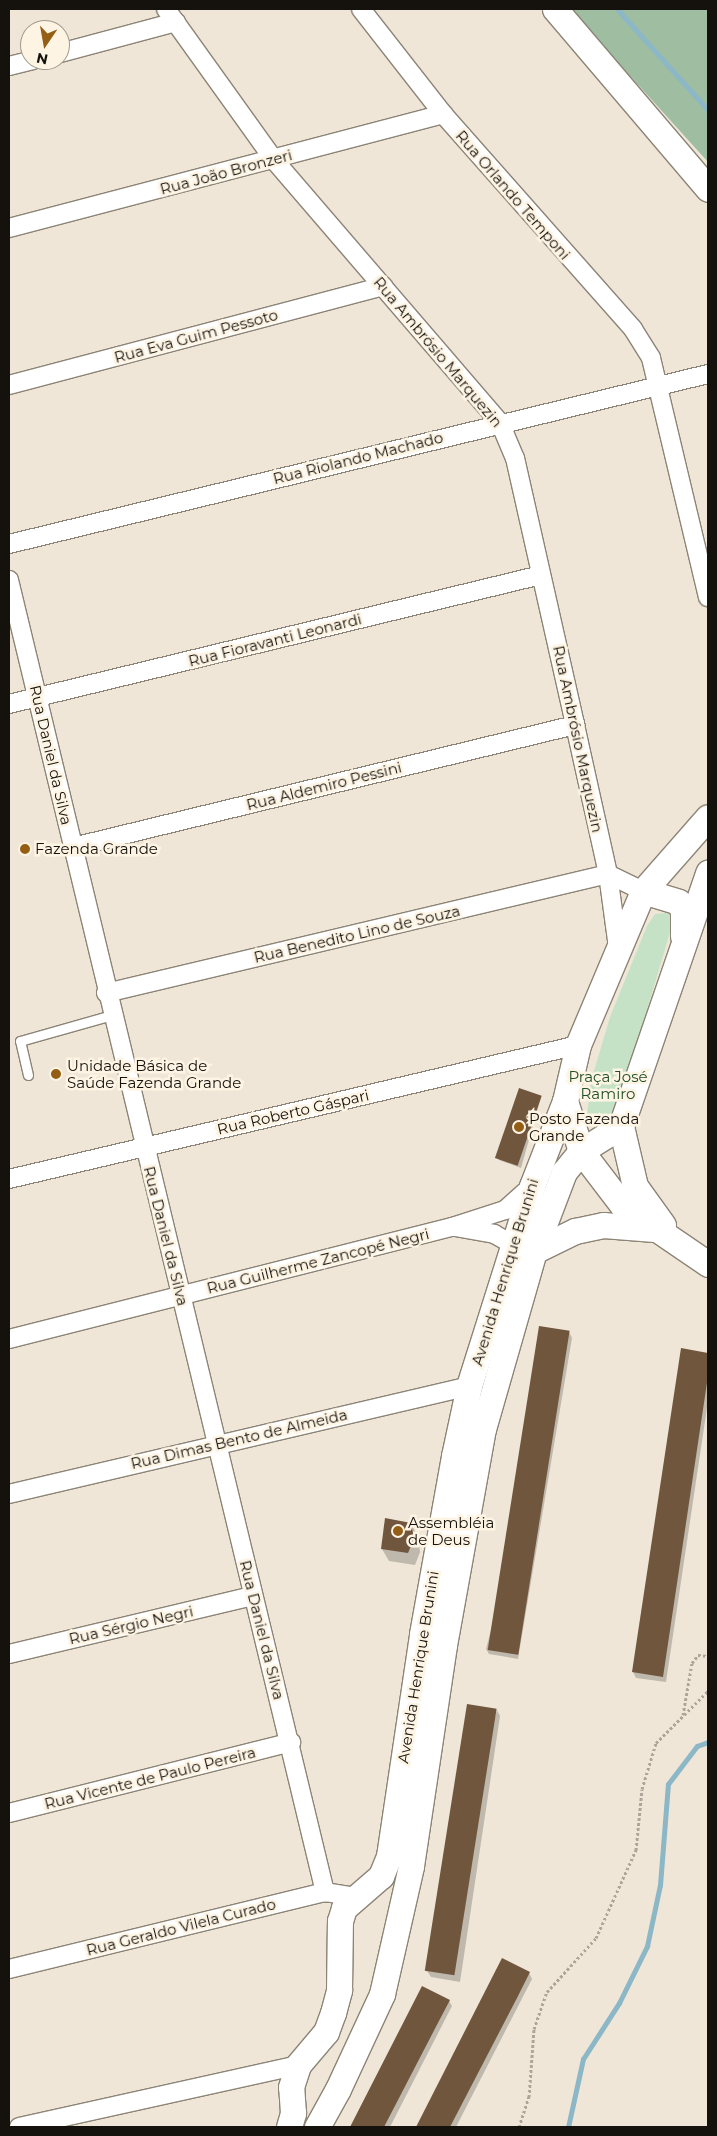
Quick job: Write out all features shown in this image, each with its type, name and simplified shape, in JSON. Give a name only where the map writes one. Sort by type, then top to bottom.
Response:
[{"type":"main road","points":[[555,9],[708,189]]},
{"type":"main road","name":"Avenida Henrique Brunini","points":[[317,2127],[338,2089],[382,1994],[396,1933],[411,1866],[444,1645],[483,1429],[524,1248],[532,1186],[565,1101],[578,1045],[643,892],[708,817]]},
{"type":"main road","points":[[678,1242],[635,1186],[621,1126],[708,873]]},
{"type":"main road","points":[[643,892],[670,898],[681,906],[682,948]]},
{"type":"main road","points":[[565,1101],[581,1151],[623,1206],[708,1264]]},
{"type":"main road","points":[[581,1151],[621,1126]]},
{"type":"main road","name":"Avenida Henrique Brunini","points":[[289,2127],[293,2113],[291,2087],[298,2065],[326,2032],[339,1990],[340,1921],[344,1908],[381,1876],[389,1856],[422,1634],[469,1386],[524,1248],[558,1184],[581,1151]]},
{"type":"main road","points":[[524,1248],[575,1231],[603,1225],[657,1229]]},
{"type":"main road","points":[[355,1897],[370,1896],[384,1903],[396,1933]]},
{"type":"main road","points":[[298,2065],[301,2086],[310,2093],[325,2094],[338,2089]]},
{"type":"street","name":"Rua Orlando Temponi","points":[[361,9],[443,114],[633,329],[650,358],[708,597]]},
{"type":"street","points":[[70,50],[171,16]]},
{"type":"street","name":"Rua Ambrósio Marquezin","points":[[171,16],[274,160],[500,423],[515,458],[542,575],[608,874],[618,948]]},
{"type":"street","name":"Rua João Bronzeri","points":[[9,228],[274,160],[443,114]]},
{"type":"street","name":"Rua Eva Guim Pessoto","points":[[9,385],[383,286]]},
{"type":"street","name":"Rua Riolando Machado","points":[[9,544],[657,384],[708,374]]},
{"type":"street","name":"Rua Fioravanti Leonardi","points":[[9,704],[542,575]]},
{"type":"street","name":"Rua Daniel da Silva","points":[[9,580],[106,993],[253,1596],[291,1742],[325,1892]]},
{"type":"street","name":"Rua Aldemiro Pessini","points":[[72,848],[575,725]]},
{"type":"street","points":[[608,874],[643,892]]},
{"type":"street","name":"Rua Benedito Lino de Souza","points":[[106,993],[608,874]]},
{"type":"street","name":"Rua Roberto Gáspari","points":[[9,1179],[578,1045]]},
{"type":"street","name":"Rua Guilherme Zancopé Negri","points":[[9,1339],[452,1227],[506,1210],[532,1186]]},
{"type":"street","name":"Rua Guilherme Zancopé Negri","points":[[452,1227],[494,1234],[524,1248]]},
{"type":"street","name":"Rua Dimas Bento de Almeida","points":[[9,1494],[469,1386]]},
{"type":"street","name":"Rua Sérgio Negri","points":[[9,1654],[253,1596]]},
{"type":"street","name":"Rua Vicente de Paulo Pereira","points":[[9,1813],[291,1742]]},
{"type":"street","name":"Rua Geraldo Vilela Curado","points":[[9,1969],[325,1892],[355,1897]]},
{"type":"street","points":[[20,2127],[298,2065]]},
{"type":"lane","points":[[28,1075],[20,1041],[112,1015]]},
{"type":"path","points":[[683,1716],[692,1663],[698,1655],[708,1656]]},
{"type":"path","points":[[519,2127],[529,2097],[534,2029],[547,1992],[596,1938],[636,1850],[642,1789],[654,1748],[708,1691]]},
{"type":"green space","points":[[571,9],[708,9],[708,162],[584,25]]},
{"type":"green space","name":"Praça José Ramiro","points":[[666,913],[675,915],[616,1116],[597,1129],[590,1124],[587,1115],[591,1081],[610,1017],[647,926],[655,914]]},
{"type":"building","name":"Posto Fazenda Grande","points":[[519,1088],[542,1096],[518,1166],[495,1158]]},
{"type":"building","points":[[539,1326],[570,1331],[518,1655],[488,1650]]},
{"type":"building","points":[[681,1348],[708,1353],[708,1376],[663,1677],[632,1672]]},
{"type":"building","name":"Assembléia de Deus","points":[[385,1518],[411,1523],[414,1539],[408,1553],[381,1549]]},
{"type":"building","points":[[467,1704],[497,1709],[454,1975],[425,1971]]},
{"type":"building","points":[[502,1958],[530,1972],[517,1998],[450,2127],[416,2127]]},
{"type":"building","points":[[422,1986],[450,2000],[384,2127],[350,2127]]},
{"type":"waterway","points":[[617,9],[708,110]]},
{"type":"waterway","points":[[568,2127],[583,2059],[619,2003],[647,1946],[660,1885],[668,1784],[697,1746],[708,1742]]},
{"type":"place","name":"Fazenda Grande","points":[[25,849]]},
{"type":"place","name":"Unidade Básica de Saúde Fazenda Grande","points":[[56,1074]]},
{"type":"place","name":"Posto Fazenda Grande","points":[[519,1127]]},
{"type":"place","name":"Assembléia de Deus","points":[[398,1531]]}]
